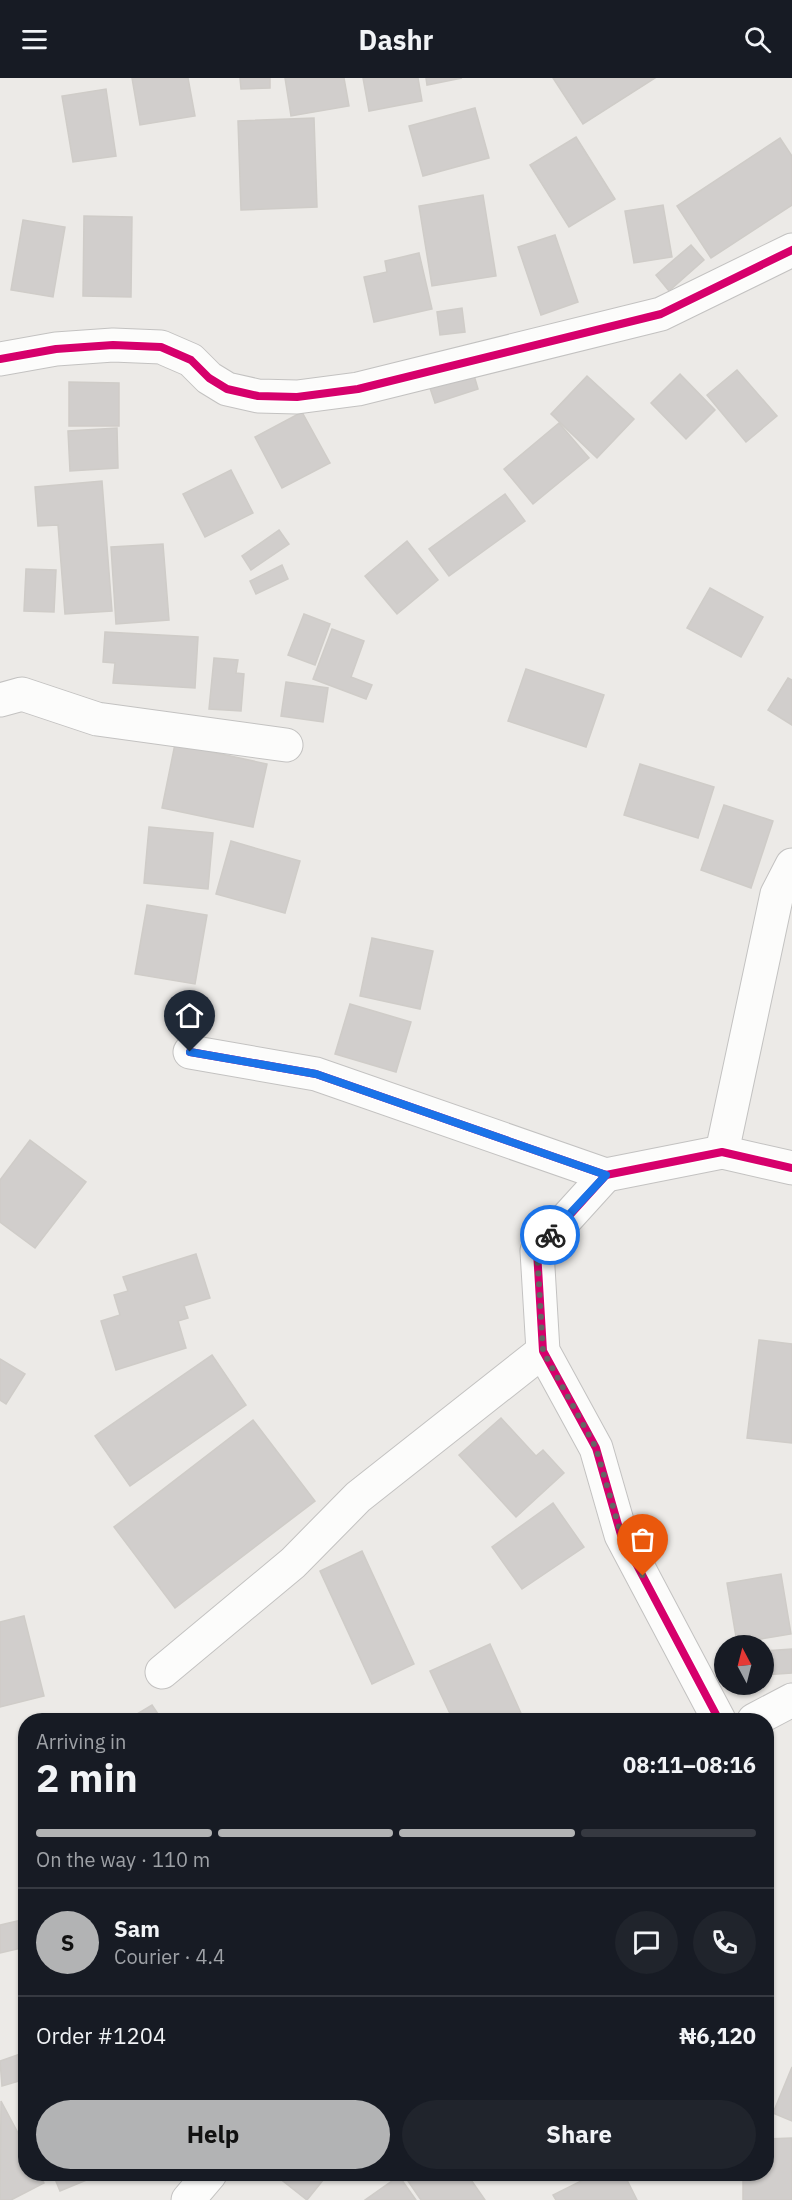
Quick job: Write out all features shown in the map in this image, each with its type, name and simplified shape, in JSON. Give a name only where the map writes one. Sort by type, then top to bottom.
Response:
[{"type":"street","points":[[0,359],[56,349],[113,345],[161,347],[190,360],[209,378],[227,389],[258,396],[297,397],[358,389],[547,345],[661,314],[792,250]]},
{"type":"street","points":[[0,700],[21,694],[97,719],[286,745]]},
{"type":"street","points":[[722,1152],[777,894],[792,866]]},
{"type":"street","points":[[190,1052],[316,1074],[606,1175],[722,1152],[792,1168]]},
{"type":"street","points":[[606,1175],[537,1251],[543,1351],[596,1448],[621,1534],[716,1713]]},
{"type":"street","points":[[162,1672],[293,1563],[358,1497],[543,1351]]},
{"type":"street","points":[[767,1713],[792,1700]]},
{"type":"street","points":[[188,2200],[204,2181]]},
{"type":"building","points":[[132,78],[188,78],[195,116],[140,125]]},
{"type":"building","points":[[240,78],[270,78],[270,88],[241,89]]},
{"type":"building","points":[[285,78],[344,78],[349,106],[291,116]]},
{"type":"building","points":[[363,78],[418,78],[422,101],[369,111]]},
{"type":"building","points":[[426,78],[462,78],[427,85]]},
{"type":"building","points":[[553,78],[655,78],[583,124]]},
{"type":"building","points":[[106,89],[116,156],[73,162],[62,96]]},
{"type":"building","points":[[475,108],[489,158],[423,176],[409,126]]},
{"type":"building","points":[[314,118],[317,207],[241,210],[238,121]]},
{"type":"building","points":[[576,137],[615,199],[569,227],[530,165]]},
{"type":"building","points":[[780,138],[792,156],[792,205],[711,258],[677,206]]},
{"type":"building","points":[[483,195],[496,276],[432,286],[419,206]]},
{"type":"building","points":[[663,205],[672,257],[634,263],[625,211]]},
{"type":"building","points":[[84,216],[132,217],[131,297],[83,296]]},
{"type":"building","points":[[23,220],[65,227],[53,297],[11,290]]},
{"type":"building","points":[[555,235],[578,302],[541,315],[518,247]]},
{"type":"building","points":[[691,245],[704,260],[669,291],[656,275]]},
{"type":"building","points":[[419,253],[432,309],[374,322],[364,277],[387,272],[385,261]]},
{"type":"building","points":[[462,308],[465,332],[440,335],[437,312]]},
{"type":"building","points":[[471,365],[478,389],[435,403],[427,379]]},
{"type":"building","points":[[737,370],[777,416],[746,442],[707,395]]},
{"type":"building","points":[[680,374],[715,410],[686,439],[651,403]]},
{"type":"building","points":[[587,376],[634,419],[597,458],[551,414]]},
{"type":"building","points":[[69,382],[119,383],[119,426],[69,426]]},
{"type":"building","points":[[302,412],[330,463],[282,488],[255,437]]},
{"type":"building","points":[[559,423],[589,458],[533,504],[504,469]]},
{"type":"building","points":[[117,428],[118,468],[70,471],[68,431]]},
{"type":"building","points":[[231,470],[253,513],[205,537],[183,494]]},
{"type":"building","points":[[102,481],[112,611],[65,614],[58,525],[38,526],[35,487]]},
{"type":"building","points":[[505,494],[525,521],[449,576],[429,549]]},
{"type":"building","points":[[279,530],[289,544],[251,570],[242,556]]},
{"type":"building","points":[[407,541],[438,580],[397,614],[365,576]]},
{"type":"building","points":[[163,544],[169,620],[116,624],[111,547]]},
{"type":"building","points":[[282,565],[288,579],[256,594],[250,581]]},
{"type":"building","points":[[26,569],[56,570],[54,612],[24,611]]},
{"type":"building","points":[[710,588],[763,617],[741,657],[687,628]]},
{"type":"building","points":[[304,614],[330,624],[315,665],[288,655]]},
{"type":"building","points":[[332,629],[364,641],[351,677],[372,685],[366,699],[313,679]]},
{"type":"building","points":[[105,632],[198,637],[195,688],[113,683],[115,663],[103,662]]},
{"type":"building","points":[[214,658],[238,660],[236,673],[244,674],[241,711],[209,709]]},
{"type":"building","points":[[526,669],[604,695],[586,747],[508,721]]},
{"type":"building","points":[[788,678],[792,680],[792,725],[768,710]]},
{"type":"building","points":[[286,682],[328,688],[323,722],[281,716]]},
{"type":"building","points":[[175,744],[267,764],[253,827],[162,808]]},
{"type":"building","points":[[640,764],[714,787],[698,838],[624,815]]},
{"type":"building","points":[[724,805],[773,821],[751,888],[701,870]]},
{"type":"building","points":[[149,827],[213,833],[208,889],[144,883]]},
{"type":"building","points":[[231,841],[300,861],[285,913],[216,894]]},
{"type":"building","points":[[147,905],[207,915],[195,984],[135,974]]},
{"type":"building","points":[[372,938],[433,951],[420,1009],[360,996]]},
{"type":"building","points":[[350,1004],[411,1022],[396,1072],[335,1054]]},
{"type":"building","points":[[30,1140],[86,1182],[35,1248],[0,1222],[0,1180]]},
{"type":"building","points":[[196,1254],[210,1298],[184,1306],[188,1318],[178,1321],[186,1348],[116,1370],[101,1321],[120,1315],[114,1295],[128,1291],[123,1277]]},
{"type":"building","points":[[759,1340],[792,1344],[792,1443],[747,1438]]},
{"type":"building","points":[[212,1355],[246,1405],[130,1486],[95,1436]]},
{"type":"building","points":[[0,1359],[25,1374],[6,1404],[0,1400]]},
{"type":"building","points":[[501,1418],[536,1456],[543,1450],[564,1473],[516,1517],[459,1455]]},
{"type":"building","points":[[253,1420],[315,1501],[175,1608],[114,1527]]},
{"type":"building","points":[[553,1503],[584,1547],[522,1589],[492,1547]]},
{"type":"building","points":[[362,1551],[414,1664],[372,1684],[320,1571]]},
{"type":"building","points":[[781,1574],[791,1634],[774,1637],[774,1635],[736,1635],[727,1583]]},
{"type":"building","points":[[24,1616],[44,1696],[0,1707],[0,1622]]},
{"type":"building","points":[[490,1644],[521,1713],[450,1713],[430,1671]]},
{"type":"building","points":[[792,1649],[792,1673],[774,1674],[774,1650]]},
{"type":"building","points":[[152,1705],[157,1713],[139,1713]]},
{"type":"building","points":[[18,1921],[18,1949],[0,1953],[0,1925]]},
{"type":"building","points":[[18,2055],[18,2081],[2,2086],[0,2061]]},
{"type":"building","points":[[792,2067],[792,2121],[774,2113]]},
{"type":"building","points":[[1,2101],[18,2133],[18,2181],[43,2181],[44,2183],[11,2200],[0,2200]]},
{"type":"building","points":[[792,2138],[792,2200],[743,2200],[743,2181],[774,2181],[774,2139]]},
{"type":"building","points":[[56,2181],[84,2181],[60,2191]]},
{"type":"building","points":[[283,2181],[322,2181],[307,2200]]},
{"type":"building","points":[[392,2181],[403,2181],[416,2200],[365,2200]]},
{"type":"building","points":[[408,2181],[472,2181],[485,2200],[421,2200]]},
{"type":"building","points":[[581,2181],[628,2181],[637,2200],[556,2200],[553,2195]]},
{"type":"cycle path","points":[[0,359],[56,349],[113,345],[161,347],[191,360],[209,378],[227,389],[258,396],[297,397],[358,389],[661,314],[792,250]]},
{"type":"cycle path","points":[[190,1052],[316,1074],[606,1175],[722,1152],[792,1168]]},
{"type":"cycle path","points":[[606,1175],[537,1251],[543,1351],[596,1448],[621,1535],[715,1713]]},
{"type":"way so far","points":[[550,1235],[537,1251],[543,1351],[596,1448],[621,1534],[643,1576]]},
{"type":"route","points":[[190,1052],[316,1074],[606,1175],[550,1235]]}]
